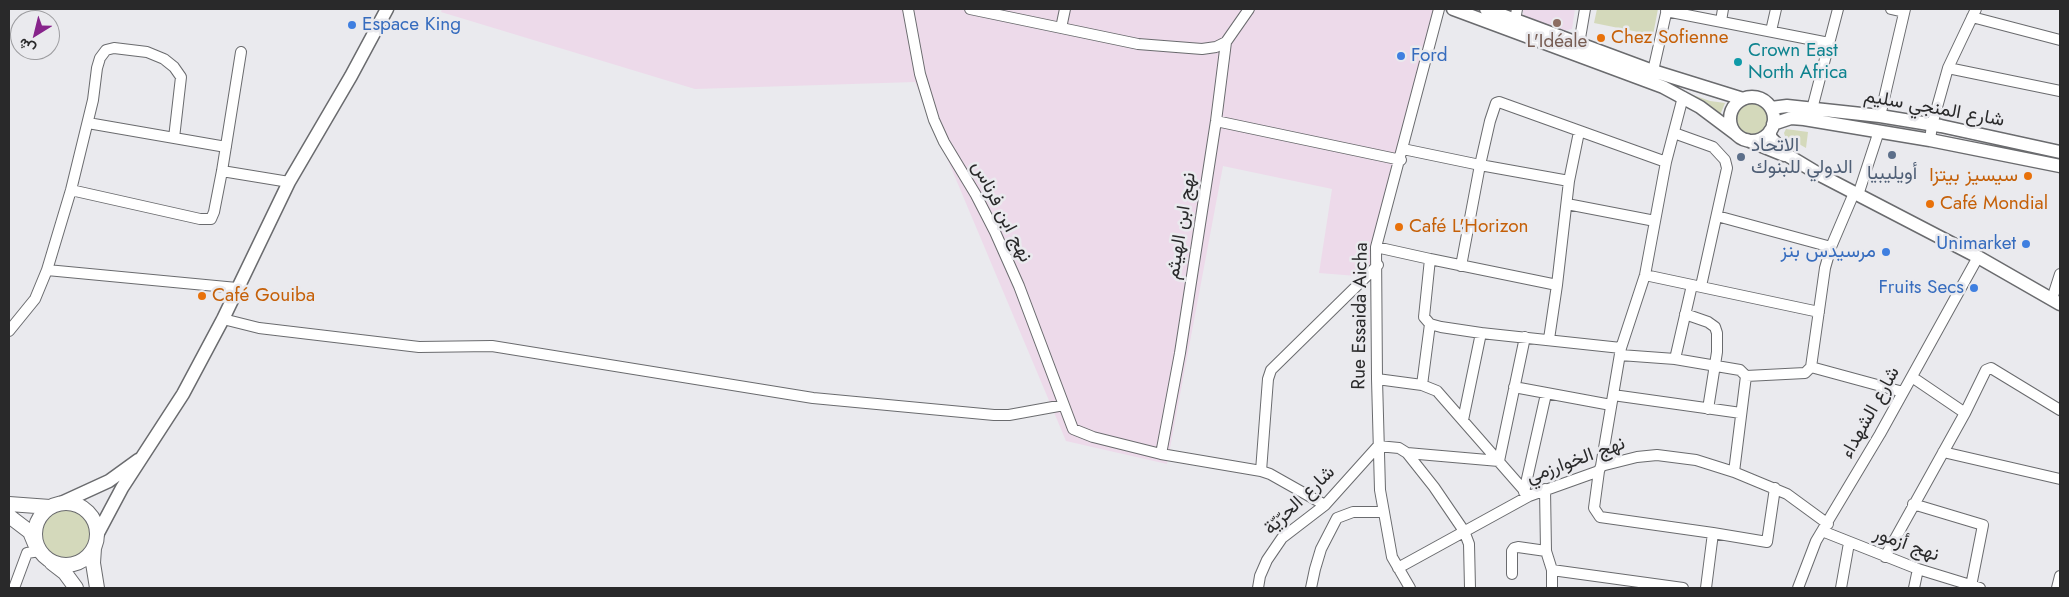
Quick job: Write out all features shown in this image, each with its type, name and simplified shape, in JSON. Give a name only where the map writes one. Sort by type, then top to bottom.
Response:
[{"type":"highway","points":[[9,504],[72,504],[82,508],[90,515],[96,524],[96,541],[92,563],[97,588]]},
{"type":"highway","points":[[39,550],[35,539],[37,521],[42,513],[56,505]]},
{"type":"highway","points":[[9,516],[30,532],[39,550],[65,573],[76,588]]},
{"type":"highway","points":[[52,562],[61,565],[71,565],[81,562],[89,556],[96,541]]},
{"type":"main road","points":[[96,541],[114,501],[183,394],[289,182],[351,76],[387,9]]},
{"type":"main road","points":[[1453,9],[1662,87],[1683,97],[1741,137],[1769,150],[1787,155],[1856,194],[1978,257],[2056,302]]},
{"type":"main road","points":[[1486,9],[1516,14],[1579,44],[1653,71],[1743,99],[1758,98],[1766,102],[1771,108],[1773,113],[1770,137],[1787,155]]},
{"type":"main road","points":[[1743,99],[1731,111],[1730,119],[1732,127],[1741,137],[1760,139],[1772,127]]},
{"type":"main road","name":"شارع المنجي سليم","points":[[1771,108],[1787,106],[1880,116],[2060,152]]},
{"type":"main road","name":"شارع المنجي سليم","points":[[1772,127],[1791,118],[1804,119],[1930,140],[2060,166]]},
{"type":"main road","points":[[56,505],[109,481],[144,455]]},
{"type":"street","name":"نهج ابن فرناس","points":[[908,9],[920,74],[934,120],[944,142],[996,232],[1019,286],[1073,429],[1093,437],[1160,454]]},
{"type":"street","points":[[970,9],[1138,44],[1202,50],[1216,47],[1226,42]]},
{"type":"street","points":[[1061,28],[1065,9]]},
{"type":"street","name":"نهج ابن الهيثم","points":[[1160,454],[1180,353],[1216,121],[1226,42],[1249,9]]},
{"type":"street","name":"Rue Essaida Aicha","points":[[1410,588],[1392,557],[1383,512],[1378,446],[1378,265],[1376,247],[1439,9]]},
{"type":"street","points":[[1579,44],[1585,9]]},
{"type":"street","points":[[1720,21],[1723,9]]},
{"type":"street","points":[[1772,31],[1776,9]]},
{"type":"street","points":[[1812,109],[1838,9]]},
{"type":"street","points":[[1880,116],[1905,10],[1891,9]]},
{"type":"street","points":[[1653,71],[1666,10],[1829,43]]},
{"type":"street","points":[[1930,140],[1932,125],[1948,68],[1974,13],[2060,40]]},
{"type":"street","points":[[9,331],[35,299],[47,270],[72,190],[88,123],[97,68],[100,58],[106,50],[114,48],[147,52],[164,59],[174,66],[181,76],[174,138]]},
{"type":"street","points":[[72,190],[207,220],[211,219],[222,171],[241,52]]},
{"type":"street","points":[[1948,68],[2060,91]]},
{"type":"street","points":[[1683,97],[1666,162],[1645,275],[1621,351],[1594,508],[1600,517],[1767,542],[1775,488]]},
{"type":"street","points":[[1461,266],[1480,166],[1496,103],[1499,102],[1666,162]]},
{"type":"street","points":[[1216,121],[1400,160]]},
{"type":"street","points":[[88,123],[226,147]]},
{"type":"street","points":[[1430,259],[1424,317],[1430,324],[1481,333],[1549,339],[1675,359],[1740,370],[1746,376],[1805,373],[1810,367],[1821,288],[1831,247],[1856,194],[1879,131]]},
{"type":"street","points":[[1549,339],[1569,181],[1579,132]]},
{"type":"street","points":[[1674,133],[1713,147],[1725,160],[1727,168],[1717,216],[1696,286],[1685,314],[1675,359]]},
{"type":"street","points":[[1403,149],[1480,166],[1569,181]]},
{"type":"street","points":[[222,171],[289,182]]},
{"type":"street","points":[[1567,204],[1655,221]]},
{"type":"street","points":[[1717,216],[1831,247]]},
{"type":"street","points":[[1376,247],[1461,266],[1557,284]]},
{"type":"street","name":"شارع الشهداء","points":[[1798,588],[1808,558],[1912,377],[1978,257]]},
{"type":"street","points":[[1261,471],[1268,380],[1271,370],[1378,265]]},
{"type":"street","points":[[47,270],[237,288]]},
{"type":"street","points":[[2056,302],[2060,274]]},
{"type":"street","points":[[1645,275],[1819,312]]},
{"type":"street","points":[[1685,314],[1708,322],[1715,327],[1717,333],[1717,352],[1708,408]]},
{"type":"street","points":[[222,319],[259,328],[419,347],[492,346],[813,398],[994,415],[1009,415],[1064,405]]},
{"type":"street","points":[[1422,384],[1430,324]]},
{"type":"street","points":[[1463,420],[1481,333]]},
{"type":"street","points":[[1499,461],[1525,337]]},
{"type":"street","points":[[1810,367],[1903,392]]},
{"type":"street","points":[[1885,556],[1965,413],[1986,370],[1991,368],[2060,410]]},
{"type":"street","points":[[1734,472],[1746,376]]},
{"type":"street","points":[[1912,377],[1965,413]]},
{"type":"street","points":[[1377,379],[1422,384],[1444,396],[1527,494]]},
{"type":"street","points":[[1514,387],[1546,394],[1708,408],[1741,413]]},
{"type":"street","points":[[1527,494],[1546,394]]},
{"type":"street","points":[[1378,446],[1399,448],[1407,453],[1434,487],[1464,531],[1469,544],[1470,588]]},
{"type":"street","name":"شارع الحرّيّة","points":[[1258,588],[1260,576],[1267,560],[1282,538],[1325,505],[1378,446]]},
{"type":"street","points":[[1943,452],[2060,479]]},
{"type":"street","points":[[1407,453],[1499,461]]},
{"type":"street","points":[[1160,454],[1261,471],[1270,474],[1325,505]]},
{"type":"street","name":"نهج الخوارزمي","points":[[1398,568],[1527,494],[1600,468],[1637,457],[1657,455],[1696,460],[1775,488],[1804,505],[1825,527]]},
{"type":"street","points":[[1545,489],[1546,551],[1552,570],[1552,588]]},
{"type":"street","points":[[1913,504],[1983,525],[1976,587]]},
{"type":"street","points":[[1311,588],[1314,569],[1321,549],[1337,518],[1353,512],[1383,512]]},
{"type":"street","name":"نهج أزمور","points":[[1825,527],[1849,543],[1918,569],[1976,587]]},
{"type":"street","points":[[1706,588],[1713,533]]},
{"type":"street","points":[[1841,588],[1849,543]]},
{"type":"street","points":[[1512,574],[1512,551],[1514,548],[1546,551]]},
{"type":"street","points":[[14,588],[27,553],[39,550]]},
{"type":"street","points":[[1914,588],[1918,569]]},
{"type":"street","points":[[1552,570],[1682,588]]},
{"type":"street","points":[[2057,588],[2060,576]]},
{"type":"shaded area","points":[[442,9],[1440,9],[1370,277],[1319,273],[1332,189],[1223,166],[1167,464],[1066,441],[915,82],[695,89],[441,12]]},
{"type":"shaded area","name":"L'Idéale","points":[[1522,9],[1575,9],[1572,29],[1564,31],[1524,16]]},
{"type":"green space","points":[[1597,9],[1658,9],[1653,35],[1594,23]]},
{"type":"green space","points":[[1673,88],[1710,101],[1725,103],[1720,115]]},
{"type":"green space","points":[[1753,103],[1759,104],[1764,108],[1768,113],[1768,125],[1764,130],[1759,134],[1753,135],[1747,134],[1742,130],[1738,125],[1737,119],[1738,113],[1742,108],[1747,104]]},
{"type":"green space","points":[[1786,129],[1808,132],[1806,148],[1785,136]]},
{"type":"green space","points":[[66,510],[75,512],[83,517],[88,525],[90,534],[88,543],[83,551],[75,556],[66,558],[57,556],[49,551],[44,543],[42,534],[44,525],[49,517],[57,512]]},
{"type":"place","name":"L'Idéale","points":[[1557,23]]},
{"type":"place","name":"Espace King","points":[[352,25]]},
{"type":"place","name":"Chez Sofienne","points":[[1601,38]]},
{"type":"place","name":"Ford","points":[[1401,56]]},
{"type":"place","name":"Crown East North Africa","points":[[1738,62]]},
{"type":"place","name":"أويليبيا","points":[[1892,155]]},
{"type":"place","name":"الاتحاد الدولي للبنوك","points":[[1741,157]]},
{"type":"place","name":"سيسيز بيتزا","points":[[2028,176]]},
{"type":"place","name":"Café Mondial","points":[[1930,204]]},
{"type":"place","name":"Café L'Horizon","points":[[1399,227]]},
{"type":"place","name":"Unimarket","points":[[2026,244]]},
{"type":"place","name":"مرسيدس بنز","points":[[1886,252]]},
{"type":"place","name":"Fruits Secs","points":[[1974,288]]},
{"type":"place","name":"Café Gouiba","points":[[202,296]]}]
